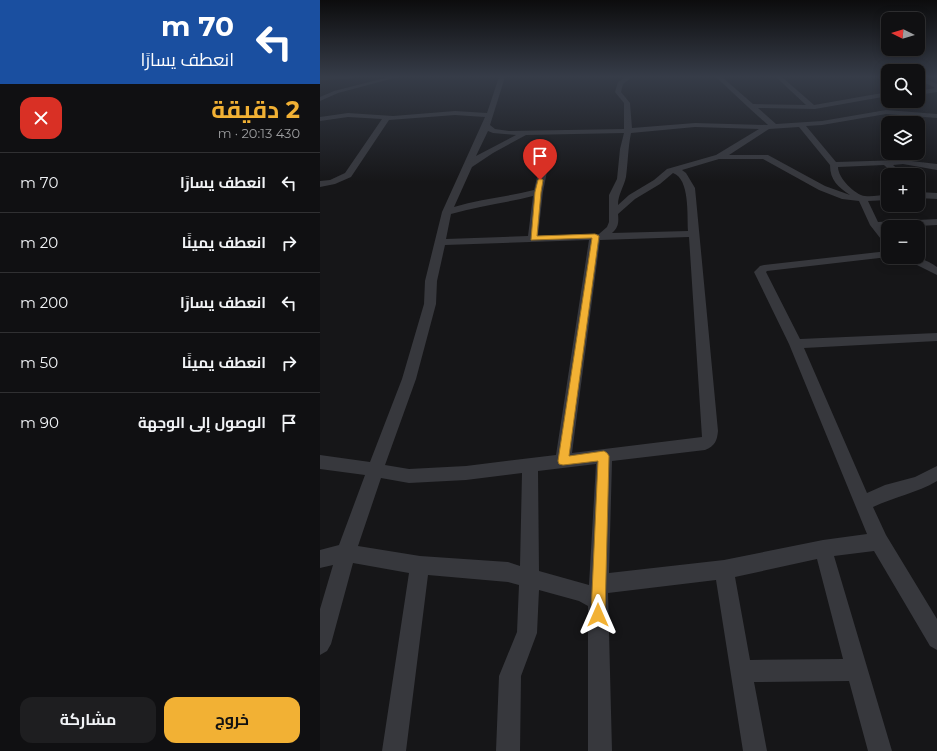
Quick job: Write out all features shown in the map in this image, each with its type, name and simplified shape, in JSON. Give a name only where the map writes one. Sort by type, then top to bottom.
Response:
[{"type":"street","points":[[320,644],[346,553],[409,379],[430,304],[431,281],[447,212],[491,112]]},
{"type":"street","points":[[563,461],[599,236],[612,228],[614,222],[614,195],[621,179],[624,149],[628,131],[627,112]]},
{"type":"street","points":[[756,112],[771,127]]},
{"type":"street","points":[[320,119],[354,115],[387,118],[455,113],[488,120],[498,132],[528,133],[628,131],[695,125],[771,127],[850,119],[880,112]]},
{"type":"street","points":[[911,112],[937,116]]},
{"type":"street","points":[[320,184],[332,182],[348,175],[387,118]]},
{"type":"street","points":[[800,124],[834,165],[834,172],[839,183],[862,199],[875,225],[881,233]]},
{"type":"street","points":[[614,212],[632,197],[657,182],[670,171],[719,157],[771,127]]},
{"type":"street","points":[[467,166],[507,141],[528,133]]},
{"type":"street","points":[[533,238],[538,192],[546,156]]},
{"type":"street","points":[[719,157],[764,157],[831,192],[845,197],[862,199],[881,198]]},
{"type":"street","points":[[834,165],[911,162],[937,167]]},
{"type":"street","points":[[886,163],[892,168]]},
{"type":"street","points":[[320,462],[342,464],[409,476],[466,473],[705,443],[709,440],[710,431],[690,188],[683,175],[676,170]]},
{"type":"street","points":[[447,212],[474,204],[514,198],[538,192]]},
{"type":"street","points":[[925,195],[937,196]]},
{"type":"street","points":[[875,225],[937,222]]},
{"type":"street","points":[[440,242],[694,234]]},
{"type":"street","points":[[881,255],[764,268],[760,272],[796,344],[879,541],[937,639]]},
{"type":"street","points":[[925,264],[937,272]]},
{"type":"street","points":[[796,344],[937,337]]},
{"type":"street","points":[[600,751],[598,592],[604,456]]},
{"type":"street","points":[[508,751],[510,676],[527,633],[530,579],[530,465]]},
{"type":"street","points":[[864,503],[885,493],[919,482],[937,473]]},
{"type":"street","points":[[320,559],[346,553],[420,565],[508,572],[582,592],[598,592],[724,570],[823,549],[879,541]]},
{"type":"street","points":[[823,549],[880,751]]},
{"type":"street","points":[[394,751],[420,565]]},
{"type":"street","points":[[724,570],[755,751]]},
{"type":"street","points":[[741,671],[857,670]]},
{"type":"route","points":[[540,180],[533,238],[595,236],[563,461],[604,456],[598,615]]}]
